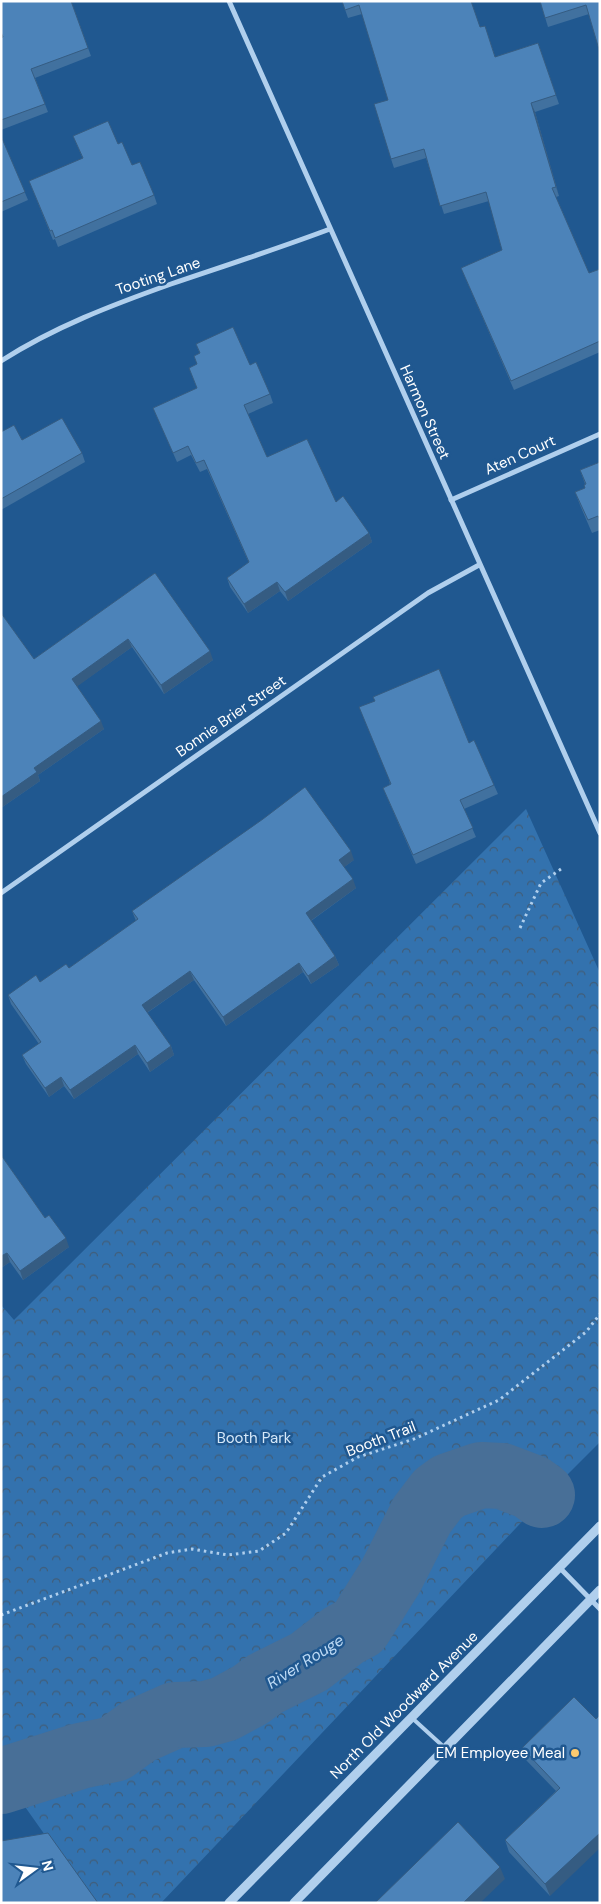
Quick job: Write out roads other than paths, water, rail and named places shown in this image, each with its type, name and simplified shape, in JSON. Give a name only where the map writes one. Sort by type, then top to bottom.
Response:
[{"type":"street","name":"Harmon Street","points":[[229,1],[600,833]]},
{"type":"street","name":"Tooting Lane","points":[[1,361],[19,349],[107,307],[330,230]]},
{"type":"street","name":"Aten Court","points":[[451,500],[600,434]]},
{"type":"street","name":"Bonnie Brier Street","points":[[1,893],[428,593],[480,565]]},
{"type":"street","name":"North Old Woodward Avenue","points":[[233,1901],[600,1526]]},
{"type":"street","points":[[559,1567],[600,1609]]},
{"type":"street","points":[[294,1903],[600,1590]]},
{"type":"lane","points":[[411,1717],[446,1749]]},
{"type":"waterway","name":"River Rouge","points":[[1,1781],[80,1756],[114,1749],[139,1731],[175,1715],[206,1714],[224,1709],[250,1695],[265,1684],[309,1662],[344,1635],[359,1627],[391,1576],[422,1515],[438,1494],[449,1486],[481,1475],[502,1476],[531,1487],[542,1495]]},
{"type":"place","name":"EM Employee Meal","points":[[575,1753]]},
{"type":"park label","name":"Booth Park","points":[[254,1438]]}]
